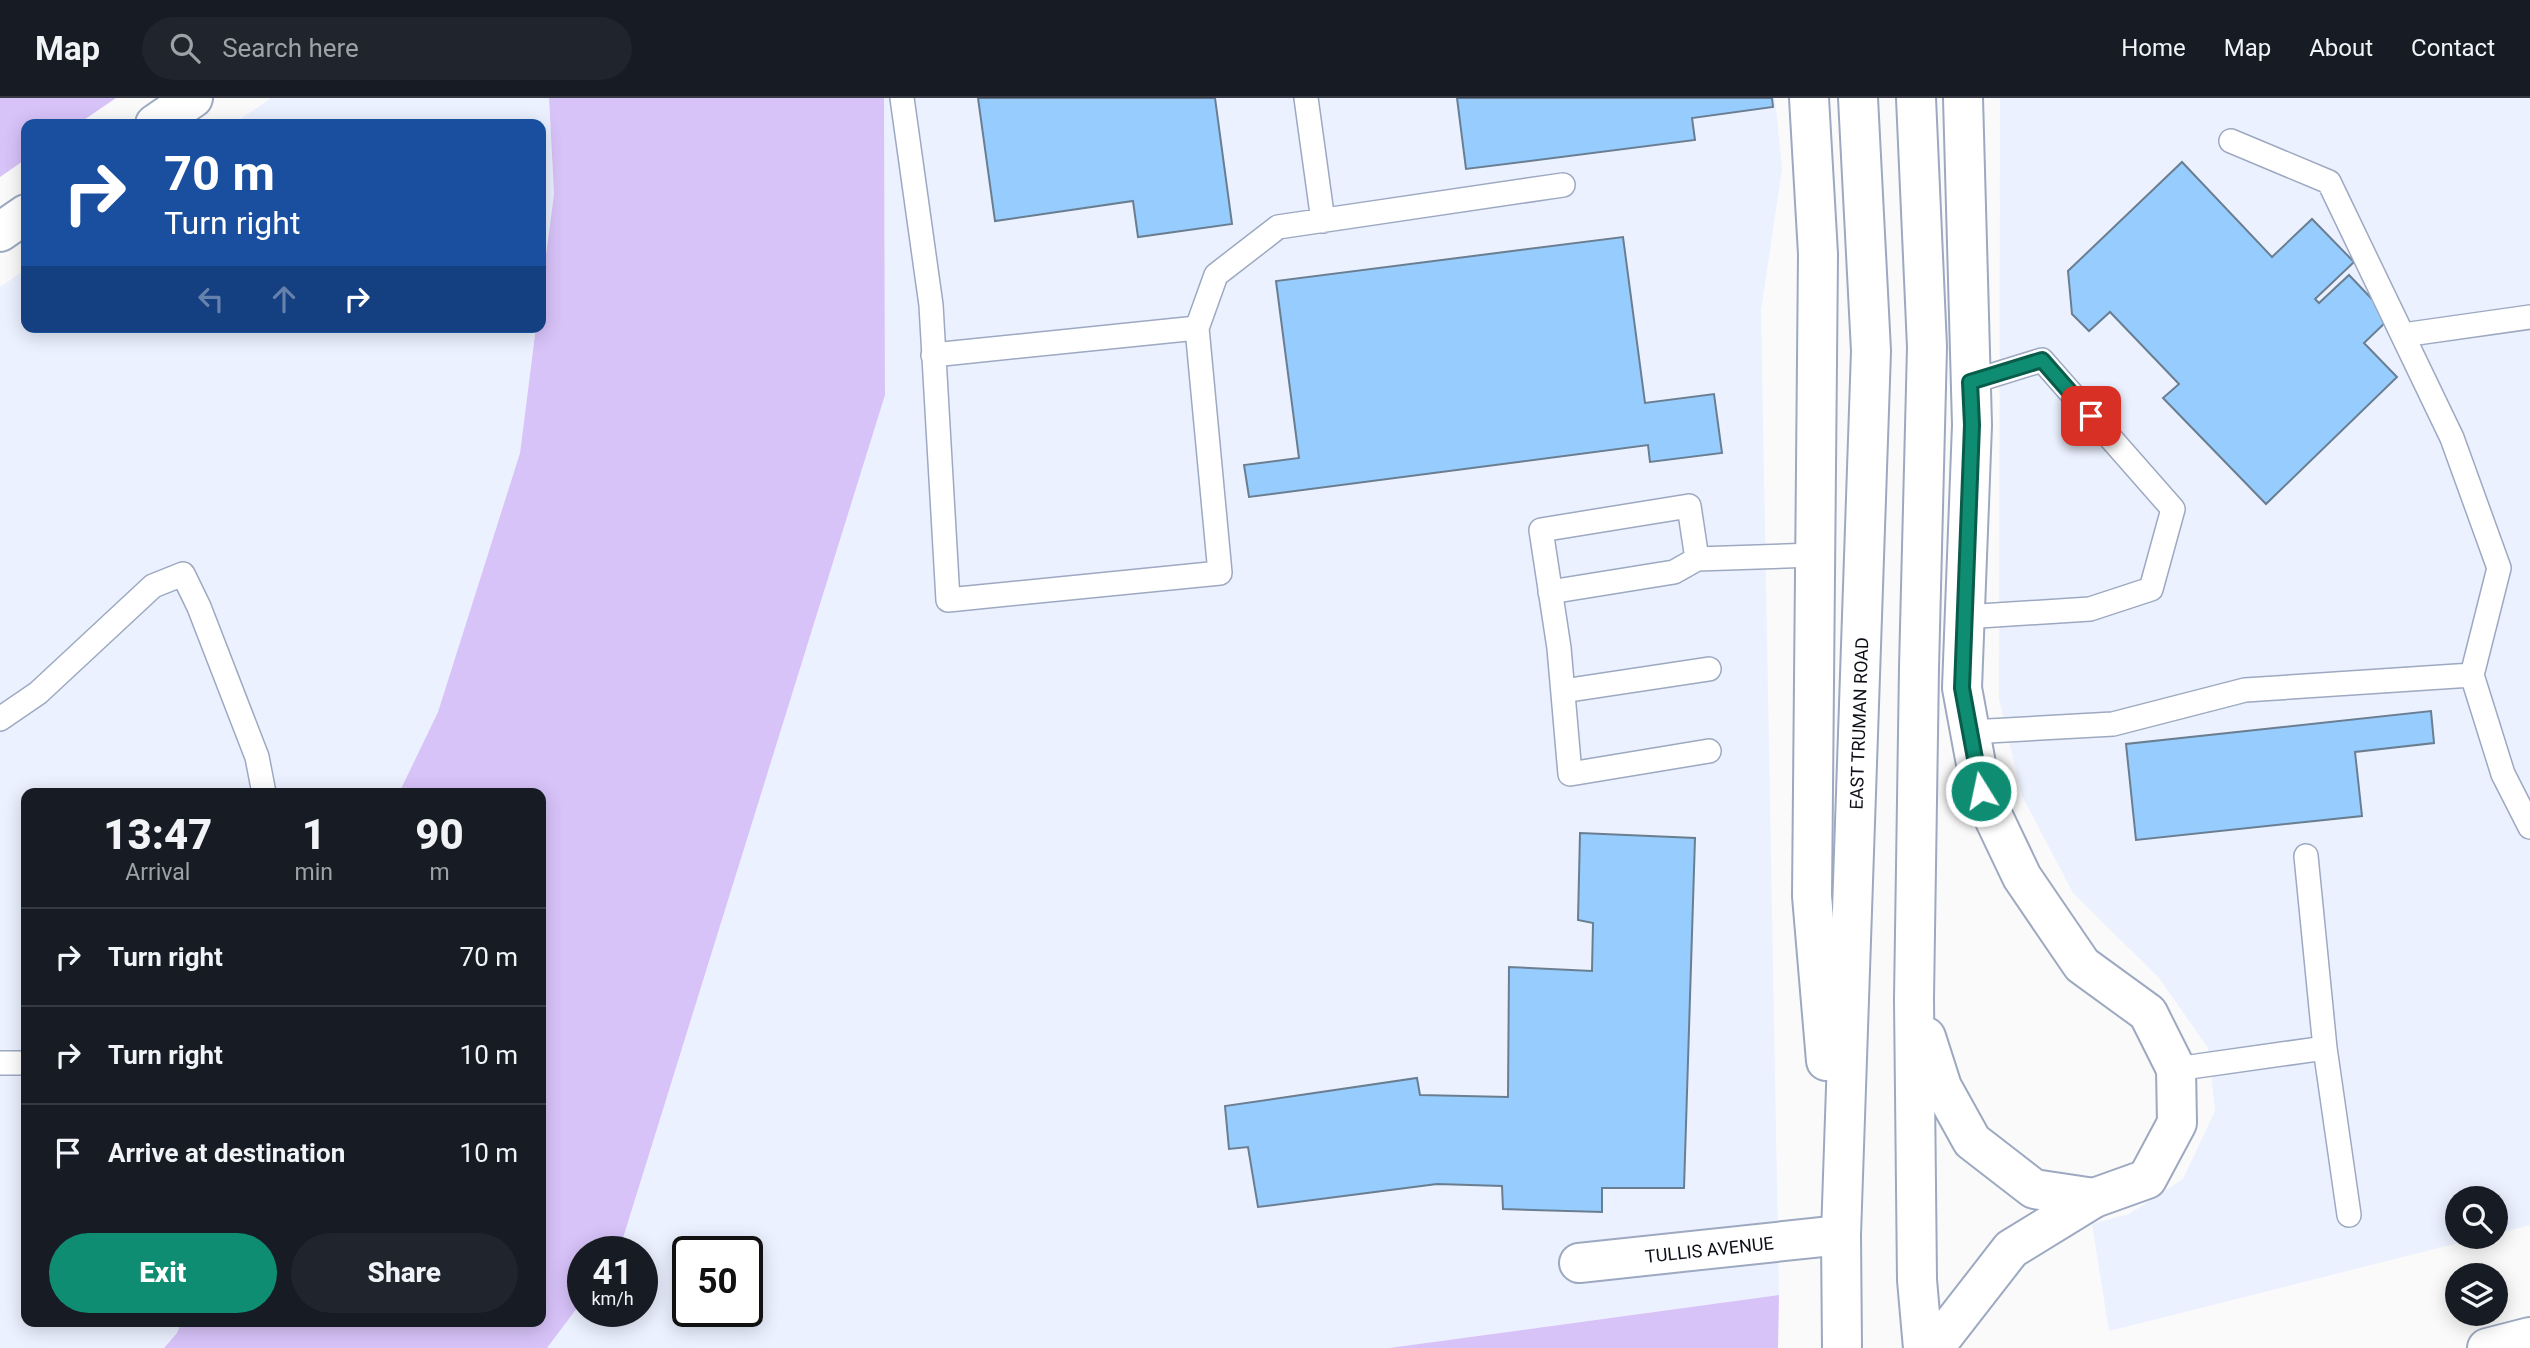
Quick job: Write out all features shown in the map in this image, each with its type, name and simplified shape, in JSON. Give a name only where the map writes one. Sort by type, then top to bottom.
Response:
[{"type":"main road","points":[[162,119],[193,98]]},
{"type":"main road","points":[[1809,98],[1818,254],[1812,896],[1841,1235]]},
{"type":"main road","name":"EAST TRUMAN ROAD","points":[[1842,1348],[1841,1235],[1871,351],[1858,98]]},
{"type":"main road","points":[[1916,98],[1927,347],[1914,999],[1917,1280],[1923,1348]]},
{"type":"main road","points":[[1934,1348],[2011,1249],[2094,1198],[2147,1179],[2176,1122],[2176,1069],[2148,1013],[2082,965],[2022,877],[1981,791],[1962,688],[1972,425],[1962,98]]},
{"type":"main road","points":[[0,232],[21,217]]},
{"type":"main road","points":[[1914,999],[1942,1087],[1972,1141],[2034,1189],[2094,1198]]},
{"type":"main road","name":"TULLIS AVENUE","points":[[1579,1264],[1841,1235]]},
{"type":"main road","points":[[2487,1348],[2530,1337]]},
{"type":"lane","points":[[902,98],[930,305],[948,600],[1220,573],[1197,328],[1216,275],[1278,227],[1563,185]]},
{"type":"lane","points":[[1306,98],[1323,220]]},
{"type":"lane","points":[[2231,141],[2329,182],[2452,438],[2499,568],[2472,675],[2503,774],[2530,827]]},
{"type":"lane","points":[[2403,335],[2530,317]]},
{"type":"lane","points":[[933,355],[1197,328]]},
{"type":"lane","points":[[1965,617],[2090,609],[2151,589],[2173,509],[2042,360],[1970,382]]},
{"type":"lane","points":[[1697,559],[1689,506],[1541,530],[1563,691],[1570,774],[1709,751]]},
{"type":"lane","points":[[1550,592],[1674,572],[1697,559],[1814,555]]},
{"type":"lane","points":[[0,719],[38,693],[153,586],[183,574],[199,607],[257,757],[263,788]]},
{"type":"lane","points":[[1563,691],[1709,669]]},
{"type":"lane","points":[[1970,732],[2113,724],[2245,690],[2472,675]]},
{"type":"lane","points":[[2306,856],[2325,1048],[2349,1215]]},
{"type":"lane","points":[[2176,1069],[2325,1048]]},
{"type":"lane","points":[[0,1063],[21,1063]]},
{"type":"shaded area","points":[[0,98],[116,98],[85,119],[21,119],[21,162],[0,177]]},
{"type":"shaded area","points":[[271,98],[549,98],[554,194],[546,255],[546,119],[240,119]]},
{"type":"shaded area","points":[[549,98],[884,98],[885,395],[624,1236],[567,1236],[567,1321],[547,1348],[164,1348],[180,1327],[546,1327],[546,788],[401,788],[438,712],[520,453],[535,333],[546,333],[546,255],[554,194]]},
{"type":"shaded area","points":[[884,98],[1775,98],[1782,169],[1761,311],[1779,1295],[1389,1348],[547,1348],[567,1321],[567,1327],[658,1327],[658,1236],[624,1236],[885,395]]},
{"type":"shaded area","points":[[2000,98],[2530,98],[2530,1225],[2508,1231],[2508,1186],[2445,1186],[2445,1246],[2109,1331],[2092,1224],[2129,1214],[2183,1179],[2215,1111],[2208,1048],[2159,978],[2073,893],[2022,796],[1999,699]]},
{"type":"shaded area","points":[[21,272],[21,333],[535,333],[520,453],[438,712],[401,788],[21,788],[21,1327],[180,1327],[164,1348],[0,1348],[0,287]]},
{"type":"shaded area","points":[[1779,1295],[1778,1348],[1389,1348]]},
{"type":"building","points":[[978,98],[1215,98],[1232,224],[1138,237],[1133,201],[995,221]]},
{"type":"building","points":[[1457,98],[1772,98],[1773,107],[1692,118],[1695,140],[1466,169]]},
{"type":"building","points":[[2182,162],[2272,257],[2312,219],[2354,262],[2315,299],[2319,303],[2349,275],[2390,318],[2364,343],[2397,377],[2266,504],[2163,398],[2179,384],[2110,312],[2089,331],[2072,314],[2068,271]]},
{"type":"building","points":[[1623,237],[1645,403],[1714,394],[1722,453],[1650,462],[1648,445],[1249,497],[1244,465],[1299,458],[1276,281]]},
{"type":"building","points":[[2431,711],[2434,743],[2355,752],[2362,816],[2136,840],[2126,744]]},
{"type":"building","points":[[1580,833],[1695,838],[1684,1188],[1602,1188],[1602,1212],[1503,1209],[1502,1186],[1437,1184],[1258,1207],[1248,1147],[1229,1149],[1225,1106],[1417,1078],[1420,1095],[1508,1097],[1509,967],[1592,971],[1593,923],[1578,920]]},
{"type":"route","points":[[1981,791],[1962,688],[1972,425],[1970,382],[2042,360],[2091,416]]}]
